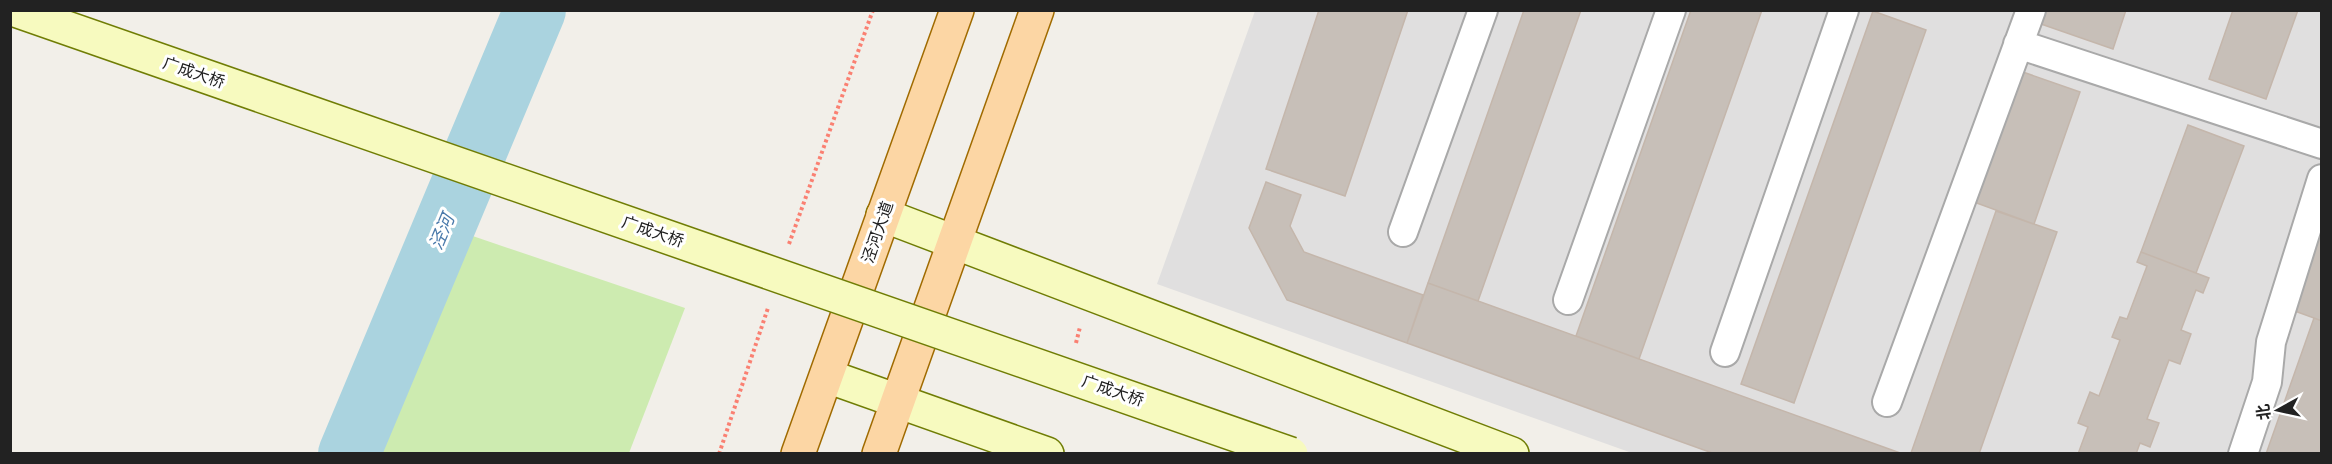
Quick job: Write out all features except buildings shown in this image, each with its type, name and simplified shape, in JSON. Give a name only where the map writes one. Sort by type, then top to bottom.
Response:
[{"type":"main road","name":"广成大桥","points":[[15,10],[1291,453]]},
{"type":"main road","name":"泾河大道","points":[[798,453],[957,10]]},
{"type":"main road","points":[[879,453],[1037,10]]},
{"type":"main road","points":[[883,215],[1512,453]]},
{"type":"main road","points":[[827,376],[1047,453]]},
{"type":"street","points":[[1402,232],[1483,10]]},
{"type":"street","points":[[1568,300],[1671,10]]},
{"type":"street","points":[[1725,352],[1844,10]]},
{"type":"street","points":[[1887,402],[2031,10]]},
{"type":"street","points":[[2019,44],[2322,144]]},
{"type":"street","points":[[2244,453],[2267,382],[2271,342],[2322,179]]},
{"type":"path","points":[[787,252],[873,10]]},
{"type":"path","points":[[719,453],[771,297]]},
{"type":"shaded area","points":[[1255,11],[2321,11],[2321,453],[1632,453],[1157,284]]},
{"type":"green space","points":[[461,232],[685,308],[629,453],[379,453]]},
{"type":"waterway","name":"泾河","points":[[349,454],[535,10]]}]
